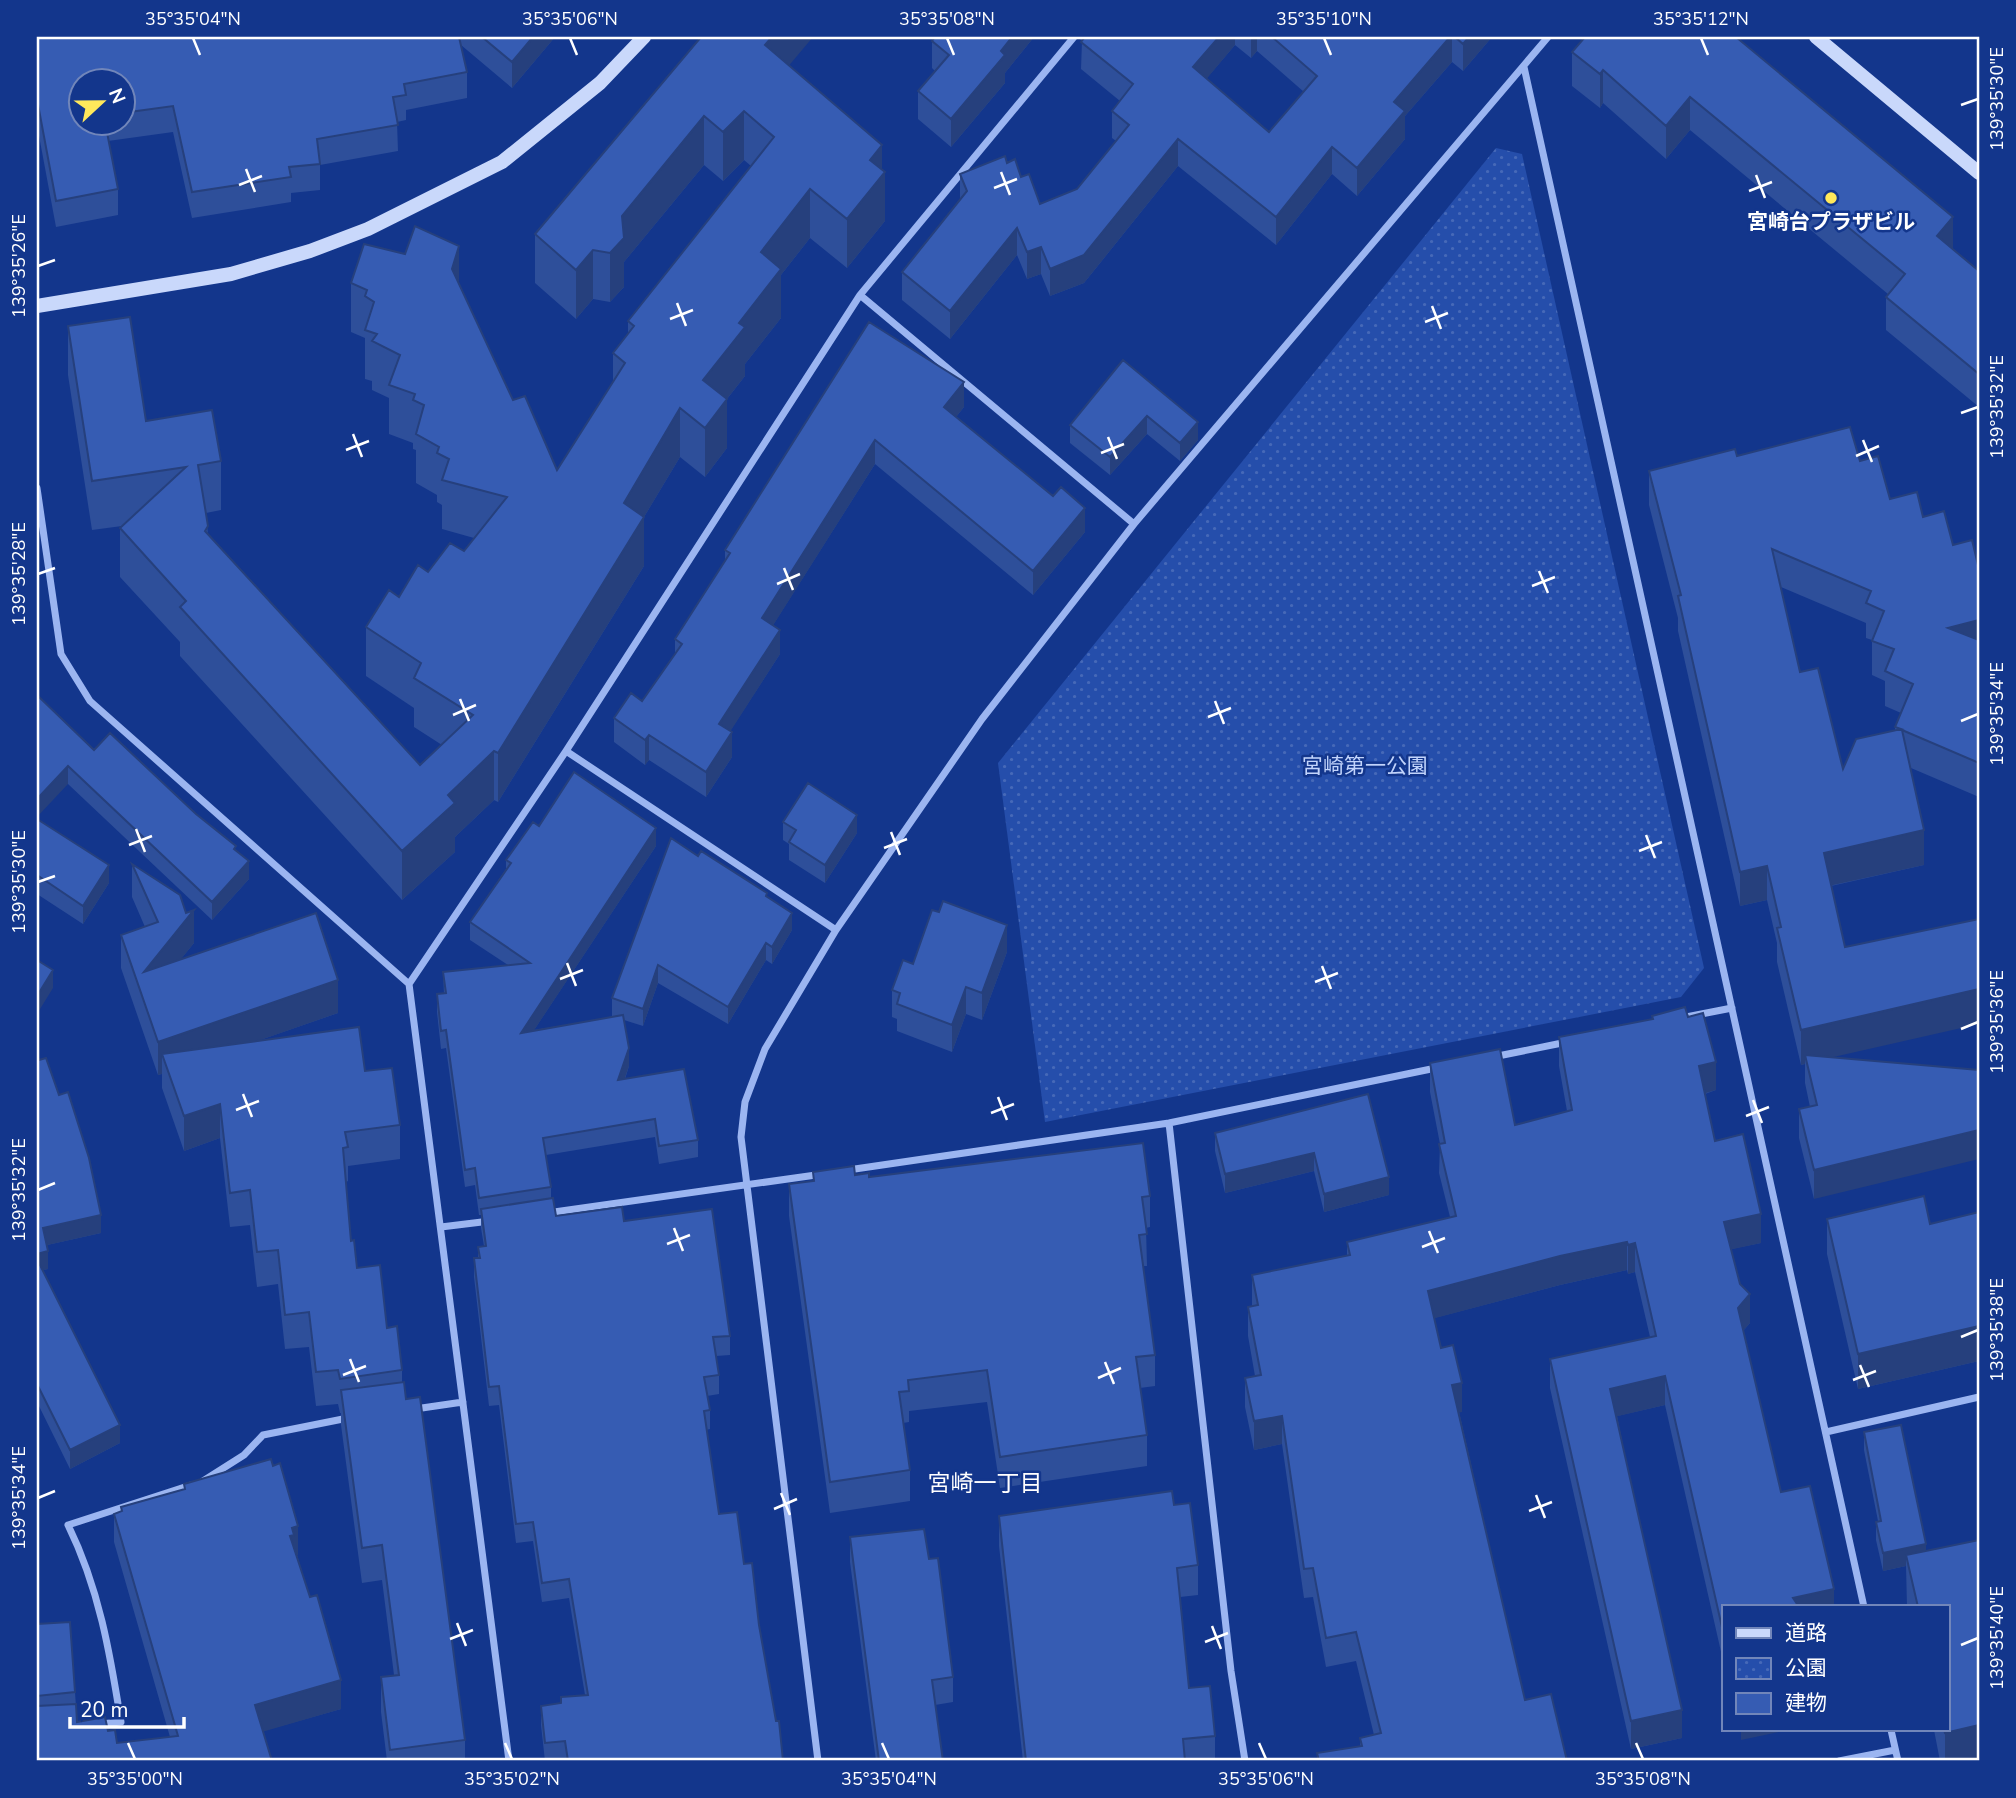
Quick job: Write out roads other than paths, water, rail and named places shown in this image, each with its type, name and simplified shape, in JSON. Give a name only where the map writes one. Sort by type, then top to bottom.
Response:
[{"type":"street","points":[[409,984],[566,751],[860,295],[1074,37]]},
{"type":"street","points":[[818,1761],[741,1137],[745,1102],[765,1049],[836,930],[982,719],[1134,524],[1548,37]]},
{"type":"street","points":[[1816,37],[1979,173]]},
{"type":"street","points":[[37,306],[231,274],[310,251],[368,229],[502,162],[600,83],[636,40]]},
{"type":"street","points":[[1524,66],[1864,1605]]},
{"type":"street","points":[[860,295],[1134,524]]},
{"type":"street","points":[[37,488],[61,654],[90,701],[409,984],[509,1761]]},
{"type":"street","points":[[566,751],[836,930]]},
{"type":"street","points":[[1667,1021],[1732,1008]]},
{"type":"street","points":[[1486,1058],[1577,1040]]},
{"type":"street","points":[[844,1170],[1169,1123],[1446,1066]]},
{"type":"street","points":[[1169,1123],[1231,1671],[1245,1761]]},
{"type":"street","points":[[534,1214],[831,1172]]},
{"type":"street","points":[[441,1227],[494,1220]]},
{"type":"street","points":[[1826,1432],[1979,1397]]},
{"type":"street","points":[[410,1409],[463,1402]]},
{"type":"street","points":[[95,1725],[121,1722],[106,1629],[86,1563],[68,1525],[201,1481],[244,1455],[263,1435],[305,1424],[358,1417]]},
{"type":"street","points":[[1891,1731],[1898,1761]]},
{"type":"street","points":[[1839,1761],[1895,1750]]},
{"type":"place","name":"宮崎台プラザビル","points":[[1831,198]]},
{"type":"district","name":"宮崎一丁目","points":[[985,1483]]},
{"type":"park label","name":"宮崎第一公園","points":[[1365,766]]}]
